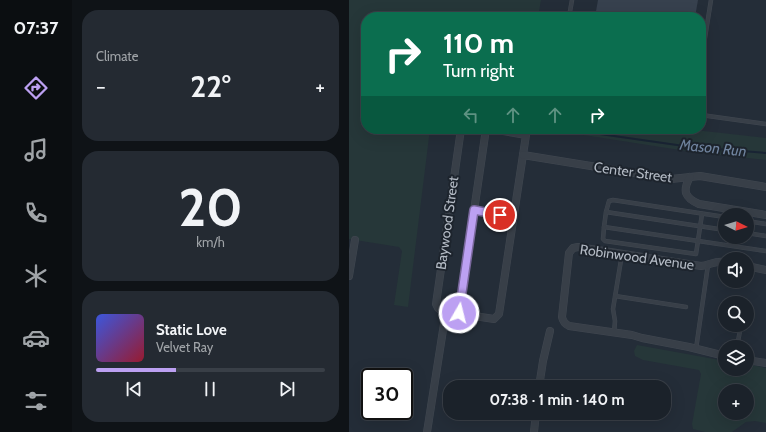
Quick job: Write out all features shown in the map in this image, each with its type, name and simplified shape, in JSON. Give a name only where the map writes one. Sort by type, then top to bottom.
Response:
[{"type":"street","name":"Baywood Street","points":[[446,311],[442,311],[438,308],[436,300],[460,134]]},
{"type":"street","points":[[459,313],[485,134]]},
{"type":"street","points":[[427,432],[446,311],[494,319],[499,314],[526,135],[520,134]]},
{"type":"street","name":"Center Street","points":[[523,155],[671,179],[700,176],[766,186]]},
{"type":"street","points":[[690,177],[685,185],[686,194],[691,200],[699,204],[766,215]]},
{"type":"street","points":[[349,276],[355,240]]},
{"type":"street","name":"Robinwood Avenue","points":[[718,262],[701,266],[622,253],[578,247],[573,248],[569,253],[562,316],[565,324],[569,326],[632,334],[642,338],[718,354]]},
{"type":"street","points":[[754,267],[766,270]]},
{"type":"street","points":[[540,380],[550,331]]},
{"type":"street","points":[[754,361],[766,363]]},
{"type":"street","points":[[534,432],[535,420]]},
{"type":"lane","points":[[570,12],[572,0]]},
{"type":"lane","points":[[706,32],[711,0]]},
{"type":"lane","points":[[706,116],[766,124]]},
{"type":"lane","points":[[701,214],[696,254],[603,239],[605,212],[609,201],[613,200],[718,216]]},
{"type":"lane","points":[[474,210],[514,217]]},
{"type":"lane","points":[[605,212],[718,229]]},
{"type":"lane","points":[[754,222],[766,224]]},
{"type":"lane","points":[[604,227],[766,252]]},
{"type":"lane","points":[[754,234],[766,236]]},
{"type":"lane","points":[[614,332],[615,321],[613,309],[622,253]]},
{"type":"lane","points":[[696,349],[709,265]]},
{"type":"lane","points":[[615,296],[686,307]]},
{"type":"shaded area","points":[[349,0],[541,0],[539,12],[361,12],[361,134],[429,134],[408,307],[394,305],[402,251],[399,247],[349,239]]},
{"type":"shaded area","points":[[706,131],[766,138],[766,160],[693,152],[577,134],[706,134]]},
{"type":"shaded area","points":[[637,345],[718,360],[718,376],[754,376],[754,365],[766,368],[766,423],[755,421],[746,422],[732,432],[705,432],[693,429],[692,424],[701,374],[699,370],[643,360],[635,356],[634,351]]},
{"type":"building","points":[[598,0],[698,0],[696,12],[596,12]]},
{"type":"waterway","name":"Mason Run","points":[[600,134],[691,147],[766,153]]},
{"type":"route","points":[[459,313],[474,210],[500,215]]}]
